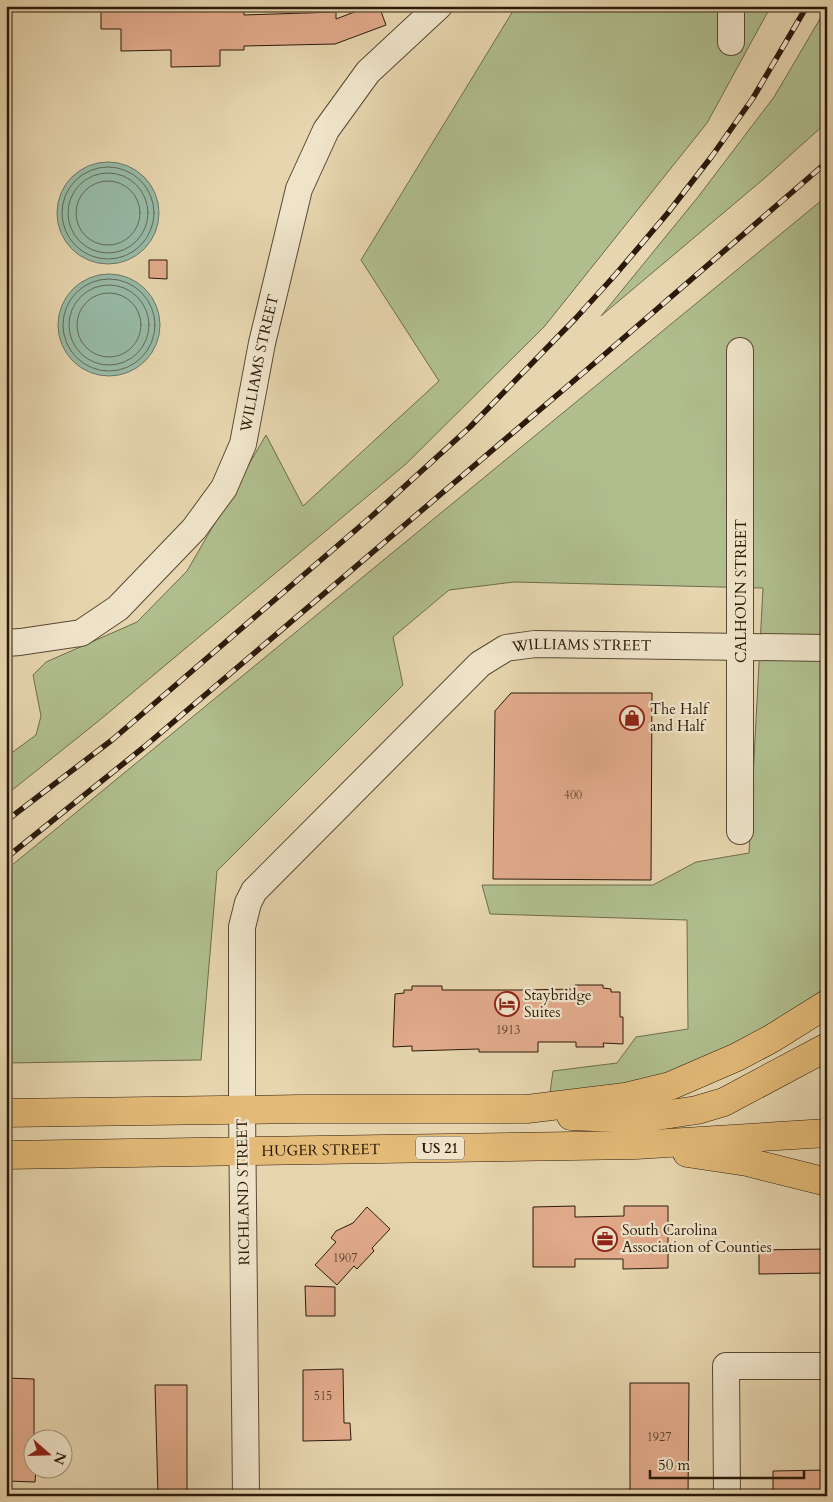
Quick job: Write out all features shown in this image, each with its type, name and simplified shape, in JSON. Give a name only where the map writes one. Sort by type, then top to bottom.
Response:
[{"type":"highway","points":[[6,1113],[242,1109],[527,1109],[625,1098],[670,1086],[737,1057],[827,1004]]},
{"type":"highway","points":[[527,1109],[569,1116],[637,1119],[668,1116],[724,1102],[827,1047]]},
{"type":"highway","points":[[636,1145],[827,1133]]},
{"type":"highway","name":"HUGER STREET","points":[[6,1155],[636,1145]]},
{"type":"highway","name":"US 21","points":[[636,1145],[747,1162],[827,1182]]},
{"type":"street","name":"WILLIAMS STREET","points":[[6,643],[81,633],[118,608],[194,529],[224,488],[243,444],[262,343],[299,189],[326,130],[368,72],[439,6]]},
{"type":"street","points":[[731,6],[731,42]]},
{"type":"street","name":"CALHOUN STREET","points":[[740,351],[740,831]]},
{"type":"street","name":"WILLIAMS STREET","points":[[254,890],[480,664],[506,648],[535,644],[827,648]]},
{"type":"street","name":"RICHLAND STREET","points":[[246,1496],[242,927],[244,915],[254,890]]},
{"type":"street","points":[[727,1496],[726,1366],[827,1366]]},
{"type":"shaded area","points":[[516,6],[771,6],[707,123],[544,327],[406,464],[101,719],[6,795],[6,757],[36,735],[41,716],[33,675],[46,662],[137,622],[187,571],[266,435],[303,506],[439,381],[361,260]]},
{"type":"shaded area","points":[[827,7],[827,122],[766,177],[601,316],[698,197],[774,97]]},
{"type":"shaded area","points":[[827,196],[827,987],[779,1022],[658,1080],[550,1093],[553,1071],[617,1063],[636,1037],[688,1029],[687,920],[490,914],[482,885],[653,885],[696,862],[749,853],[763,588],[514,582],[449,590],[393,637],[403,685],[217,871],[201,1060],[6,1063],[6,870]]},
{"type":"water","points":[[108,162],[127,166],[144,177],[155,194],[159,213],[155,232],[144,249],[127,260],[108,264],[89,260],[72,249],[61,232],[57,213],[61,194],[72,177],[89,166]]},
{"type":"water","points":[[109,274],[128,278],[145,289],[156,306],[160,325],[156,344],[145,361],[128,372],[109,376],[90,372],[73,361],[62,344],[58,325],[62,306],[73,289],[90,278]]},
{"type":"building","points":[[101,6],[244,6],[244,15],[336,12],[336,19],[370,6],[379,6],[386,25],[335,44],[244,46],[244,50],[220,50],[220,66],[171,67],[171,50],[121,51],[121,29],[101,29]]},
{"type":"building","points":[[149,260],[167,260],[167,279],[149,278]]},
{"type":"building","points":[[511,693],[652,693],[651,880],[493,879],[495,711]]},
{"type":"building","points":[[575,985],[603,985],[603,988],[611,989],[611,992],[620,992],[620,1017],[623,1017],[623,1044],[603,1043],[604,1047],[576,1047],[576,1042],[538,1042],[538,1052],[479,1052],[479,1049],[412,1051],[412,1046],[393,1047],[395,994],[404,993],[404,990],[412,990],[412,986],[442,986],[442,990],[522,990],[575,989]]},
{"type":"building","points":[[575,1206],[575,1217],[624,1216],[624,1206],[668,1206],[668,1268],[623,1269],[623,1259],[575,1259],[575,1267],[533,1267],[533,1207]]},
{"type":"building","points":[[367,1207],[390,1229],[372,1248],[374,1251],[357,1269],[354,1266],[337,1285],[315,1265],[336,1242],[331,1238],[336,1231],[353,1223]]},
{"type":"building","points":[[827,1249],[827,1273],[759,1274],[759,1250]]},
{"type":"building","points":[[305,1286],[335,1287],[335,1316],[306,1316]]},
{"type":"building","points":[[343,1369],[344,1423],[350,1423],[351,1440],[303,1441],[303,1370]]},
{"type":"building","points":[[6,1378],[34,1379],[34,1430],[22,1430],[22,1480],[35,1480],[35,1482],[7,1481]]},
{"type":"building","points":[[630,1383],[689,1383],[688,1496],[630,1496]]},
{"type":"building","points":[[155,1385],[187,1385],[187,1496],[158,1496]]},
{"type":"building","points":[[827,1470],[827,1496],[773,1496],[773,1471]]},
{"type":"railway","points":[[6,821],[112,740],[372,516],[470,427],[576,318],[667,214],[712,156],[753,98],[807,6]]},
{"type":"railway","points":[[6,858],[144,747],[590,367],[827,162]]},
{"type":"place","name":"The Half and Half","points":[[632,718]]},
{"type":"place","name":"Staybridge Suites","points":[[507,1004]]},
{"type":"place","name":"South Carolina Association of Counties","points":[[605,1239]]}]
